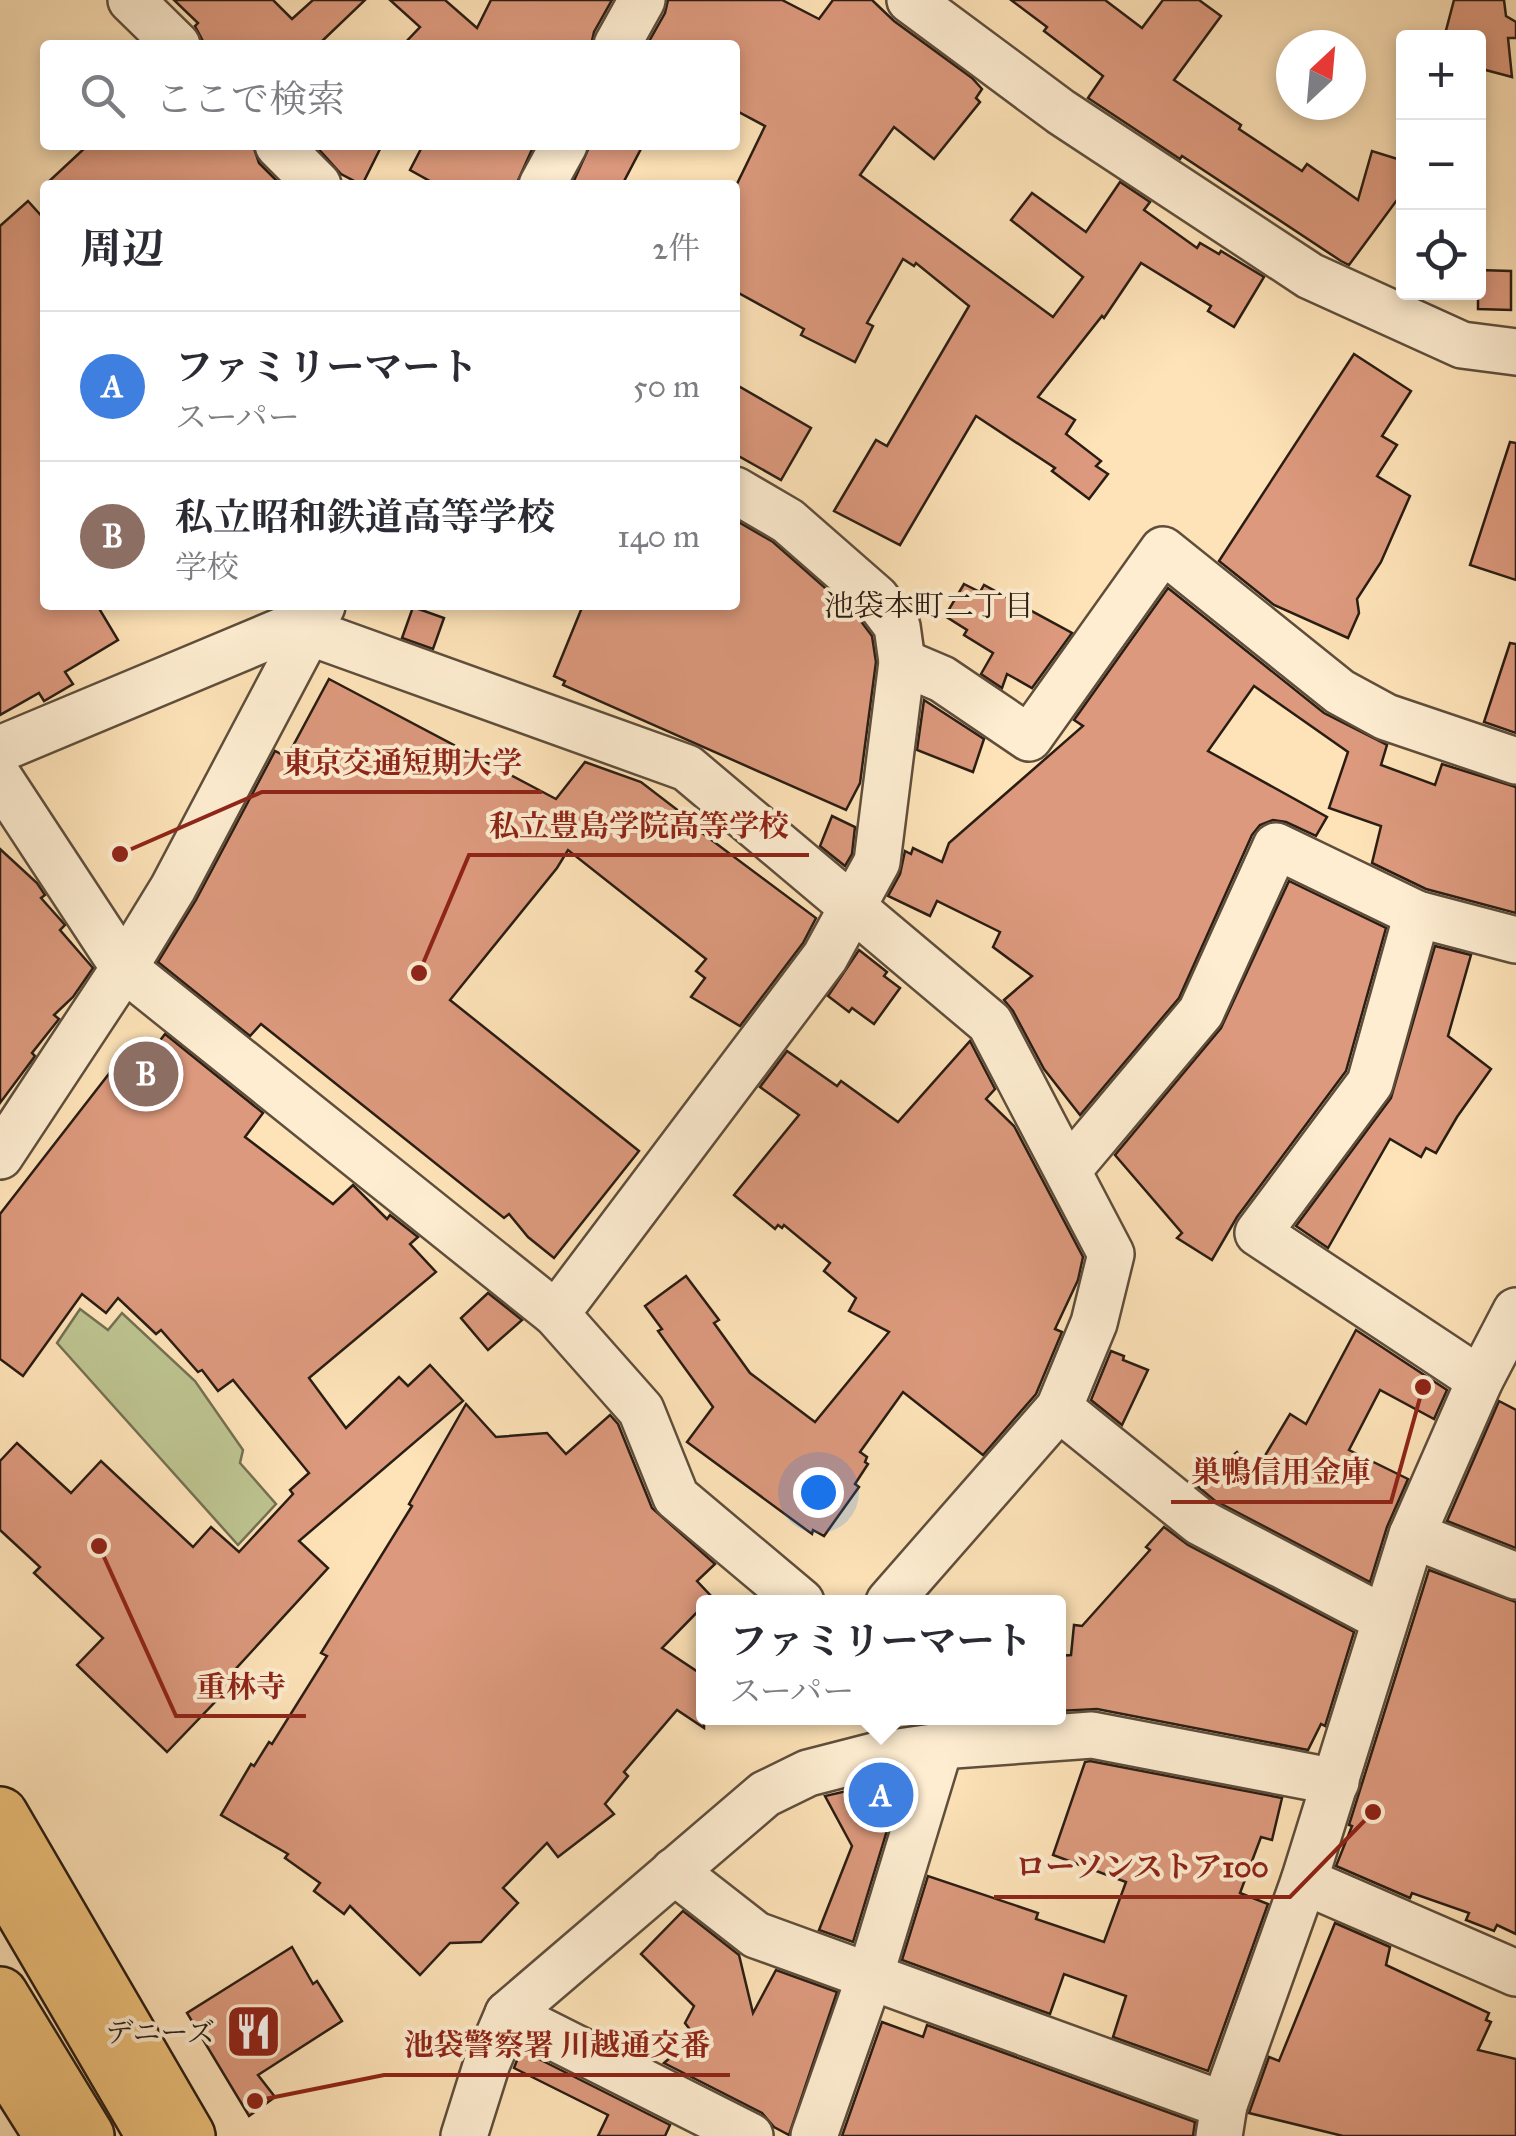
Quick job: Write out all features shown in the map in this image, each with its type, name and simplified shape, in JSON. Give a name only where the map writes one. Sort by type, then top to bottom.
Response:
[{"type":"highway","points":[[0,1815],[187,2136]]},
{"type":"highway","points":[[0,1871],[154,2136]]},
{"type":"highway","points":[[0,1900],[154,2136]]},
{"type":"highway","points":[[0,1995],[85,2136]]},
{"type":"highway","points":[[0,2012],[85,2136]]},
{"type":"highway","points":[[0,2052],[53,2136]]},
{"type":"street","points":[[131,0],[172,40]]},
{"type":"street","points":[[621,40],[642,0]]},
{"type":"street","points":[[910,0],[1061,112],[1310,276],[1462,344],[1516,352]]},
{"type":"street","points":[[283,150],[313,180]]},
{"type":"street","points":[[545,180],[561,150]]},
{"type":"street","points":[[556,1314],[825,957],[877,862],[902,662],[898,626],[876,598],[788,521],[740,493]]},
{"type":"street","points":[[902,662],[942,679],[1029,738],[1164,550],[1340,692],[1386,717],[1516,761]]},
{"type":"street","points":[[0,750],[316,618],[686,768],[990,1023],[1110,1254],[1094,1322],[1059,1408],[894,1595]]},
{"type":"street","points":[[0,1156],[173,888],[316,618]]},
{"type":"street","points":[[0,779],[124,968],[556,1314],[641,1410],[676,1496],[794,1595]]},
{"type":"street","points":[[1068,1170],[1201,1012],[1276,846],[1417,914],[1516,940]]},
{"type":"street","points":[[1417,914],[1370,1083],[1258,1232],[1480,1380]]},
{"type":"street","points":[[674,1870],[756,1935],[870,1976],[1222,2120],[1304,1881],[1412,1535],[1480,1380],[1516,1311]]},
{"type":"street","points":[[1059,1408],[1200,1522],[1385,1619]]},
{"type":"street","points":[[1412,1535],[1516,1576]]},
{"type":"street","points":[[464,2136],[487,2063],[508,2014],[764,1794],[808,1773],[946,1736],[1092,1735],[1336,1782]]},
{"type":"street","points":[[814,2136],[870,1976],[946,1736]]},
{"type":"street","points":[[1304,1881],[1516,1973]]},
{"type":"street","points":[[508,2014],[750,2136]]},
{"type":"green space","points":[[80,1309],[108,1330],[122,1313],[195,1381],[243,1450],[240,1463],[276,1504],[238,1545],[57,1343]]},
{"type":"building","points":[[174,0],[273,0],[292,19],[313,0],[365,0],[323,40],[202,40],[195,26],[198,23]]},
{"type":"building","points":[[390,0],[445,0],[477,28],[491,0],[612,0],[592,40],[408,40],[420,27]]},
{"type":"building","points":[[668,0],[782,0],[819,19],[833,0],[872,0],[894,21],[972,78],[982,89],[976,98],[980,102],[934,159],[894,127],[860,175],[1053,317],[1083,277],[1011,220],[1032,193],[1086,232],[1120,182],[1150,202],[1144,210],[1197,248],[1200,243],[1219,254],[1221,251],[1264,277],[1234,327],[1208,311],[1211,306],[1141,263],[1104,318],[1038,397],[1075,420],[1066,434],[1101,461],[1096,466],[1108,474],[1089,499],[1052,471],[1055,468],[976,416],[900,545],[834,511],[876,440],[887,446],[969,306],[916,263],[914,266],[903,259],[867,323],[873,326],[855,362],[801,335],[804,329],[740,294],[739,180],[765,126],[740,113],[740,40],[650,40]]},
{"type":"building","points":[[1011,0],[1105,0],[1142,28],[1163,0],[1199,0],[1221,16],[1174,80],[1302,171],[1307,164],[1358,200],[1372,151],[1396,158],[1396,201],[1349,265],[1088,98],[1103,76],[1044,31],[1047,27]]},
{"type":"building","points":[[1454,0],[1504,0],[1506,16],[1516,22],[1516,38],[1508,38],[1512,77],[1486,70],[1486,30],[1446,30]]},
{"type":"building","points":[[83,150],[255,150],[259,163],[276,180],[50,180]]},
{"type":"building","points":[[319,150],[380,150],[364,180],[341,174]]},
{"type":"building","points":[[420,150],[532,150],[518,180],[428,180],[410,170]]},
{"type":"building","points":[[588,150],[640,150],[625,180],[574,180]]},
{"type":"building","points":[[28,201],[40,214],[40,610],[100,610],[118,640],[65,672],[73,684],[44,701],[39,693],[0,715],[0,226]]},
{"type":"building","points":[[1486,270],[1511,271],[1511,310],[1478,309],[1478,300],[1486,300]]},
{"type":"building","points":[[1354,354],[1411,391],[1382,436],[1397,445],[1377,476],[1410,496],[1381,562],[1357,599],[1359,613],[1348,638],[1274,605],[1219,561]]},
{"type":"building","points":[[740,387],[811,428],[781,480],[740,457]]},
{"type":"building","points":[[1510,442],[1516,443],[1516,580],[1470,565]]},
{"type":"building","points":[[740,523],[773,542],[857,616],[872,636],[876,662],[860,783],[846,810],[563,685],[565,681],[554,676],[581,610],[740,610]]},
{"type":"building","points":[[964,584],[980,592],[984,585],[1072,633],[1032,688],[1007,674],[1002,688],[981,674],[993,653],[964,635],[967,630],[945,616]]},
{"type":"building","points":[[1168,588],[1324,713],[1387,745],[1381,765],[1435,785],[1442,764],[1516,787],[1516,913],[1426,889],[1372,863],[1381,826],[1329,808],[1348,752],[1254,686],[1208,751],[1327,817],[1316,836],[1286,822],[1273,820],[1260,825],[1252,835],[1179,998],[1080,1115],[1044,1069],[1004,1000],[1032,976],[993,947],[1000,932],[937,901],[930,916],[888,896],[900,874],[905,851],[911,854],[913,848],[942,862],[949,843],[1083,726],[1074,720]]},
{"type":"building","points":[[412,610],[444,618],[433,649],[402,638]]},
{"type":"building","points":[[1510,643],[1516,644],[1516,733],[1484,722]]},
{"type":"building","points":[[329,679],[556,799],[585,762],[641,782],[684,815],[682,818],[816,918],[803,943],[740,1026],[691,997],[705,978],[696,971],[706,959],[568,850],[450,1000],[639,1151],[554,1258],[528,1237],[509,1214],[504,1218],[261,1024],[250,1036],[158,962],[196,900],[275,751],[287,757]]},
{"type":"building","points":[[924,700],[984,739],[973,772],[917,750]]},
{"type":"building","points":[[832,816],[855,827],[852,854],[845,866],[820,846]]},
{"type":"building","points":[[0,849],[37,883],[45,895],[41,898],[65,925],[60,930],[93,968],[73,997],[54,1015],[59,1019],[0,1103]]},
{"type":"building","points":[[1289,881],[1386,928],[1346,1071],[1237,1217],[1212,1260],[1177,1238],[1182,1233],[1115,1155],[1221,1028]]},
{"type":"building","points":[[1435,946],[1471,955],[1448,1036],[1491,1069],[1436,1153],[1426,1148],[1421,1157],[1390,1139],[1328,1248],[1296,1226],[1391,1098]]},
{"type":"building","points":[[859,950],[900,988],[874,1024],[828,996]]},
{"type":"building","points":[[165,1034],[263,1113],[245,1137],[333,1204],[353,1185],[387,1219],[390,1215],[418,1237],[410,1244],[436,1272],[309,1378],[346,1428],[399,1377],[408,1386],[430,1365],[463,1401],[299,1541],[328,1568],[232,1673],[238,1678],[167,1752],[77,1665],[103,1638],[34,1573],[40,1567],[0,1530],[0,1461],[17,1443],[71,1493],[101,1461],[193,1547],[211,1527],[239,1552],[309,1473],[233,1380],[218,1391],[161,1330],[156,1334],[118,1298],[106,1313],[82,1294],[23,1376],[0,1359],[0,1214],[129,1048],[145,1060]]},
{"type":"building","points":[[970,1041],[995,1089],[986,1099],[1014,1126],[1083,1257],[1078,1280],[1055,1329],[1062,1332],[1036,1394],[983,1455],[903,1392],[860,1452],[867,1457],[868,1464],[855,1484],[859,1487],[824,1536],[813,1530],[812,1534],[687,1442],[713,1407],[658,1331],[662,1329],[645,1306],[686,1276],[719,1320],[714,1323],[750,1373],[815,1422],[889,1332],[849,1311],[856,1298],[824,1271],[830,1263],[784,1225],[775,1229],[734,1195],[799,1115],[760,1087],[787,1051],[837,1086],[841,1081],[898,1122]]},
{"type":"building","points":[[488,1293],[522,1320],[488,1350],[461,1318]]},
{"type":"building","points":[[1356,1330],[1447,1390],[1434,1419],[1380,1390],[1349,1450],[1408,1479],[1387,1527],[1370,1582],[1214,1500],[1196,1485],[1237,1452],[1254,1474],[1290,1414],[1306,1424]]},
{"type":"building","points":[[1111,1351],[1148,1370],[1122,1425],[1091,1400]]},
{"type":"building","points":[[1499,1401],[1516,1410],[1516,1548],[1447,1521]]},
{"type":"building","points":[[466,1404],[496,1437],[547,1433],[566,1454],[610,1415],[618,1424],[652,1508],[715,1564],[697,1581],[710,1595],[696,1595],[696,1613],[662,1648],[696,1671],[696,1723],[677,1710],[624,1772],[628,1776],[605,1804],[614,1814],[558,1857],[547,1843],[503,1888],[518,1903],[481,1942],[450,1943],[420,1975],[350,1906],[344,1914],[314,1891],[320,1883],[285,1858],[288,1854],[221,1815],[251,1764],[254,1766],[269,1742],[272,1744],[327,1656],[321,1653],[412,1506],[409,1504]]},
{"type":"building","points":[[1164,1527],[1188,1545],[1354,1632],[1325,1726],[1321,1724],[1308,1750],[1097,1709],[1066,1711],[1066,1655],[1071,1655],[1074,1625],[1082,1626],[1150,1550],[1146,1547]]},
{"type":"building","points":[[1429,1570],[1516,1602],[1516,1934],[1497,1925],[1494,1931],[1466,1920],[1469,1913],[1412,1893],[1410,1898],[1336,1866],[1352,1826],[1349,1825]]},
{"type":"building","points":[[1085,1762],[1282,1798],[1272,1840],[1261,1837],[1240,1893],[1268,1904],[1208,2071],[1113,2037],[1126,1996],[1064,1974],[1050,2014],[902,1960],[928,1876],[1038,1913],[1036,1919],[1104,1942],[1126,1882],[1053,1855]]},
{"type":"building","points":[[903,1778],[853,1942],[819,1930],[852,1846],[825,1796]]},
{"type":"building","points":[[683,1911],[739,1955],[753,2013],[776,1970],[837,1992],[789,2135],[774,2127],[762,2113],[664,2063],[695,2036],[685,2023],[694,2006],[641,1954]]},
{"type":"building","points":[[1335,1923],[1390,1947],[1386,1965],[1489,2013],[1486,2020],[1491,2022],[1478,2050],[1516,2059],[1516,2136],[1343,2136],[1249,2113],[1269,2057],[1279,2061]]},
{"type":"building","points":[[292,1947],[313,1984],[317,1981],[342,2021],[258,2075],[275,2097],[249,2116],[187,2013]]},
{"type":"building","points":[[882,2022],[923,2037],[927,2025],[1195,2122],[1193,2136],[842,2136]]},
{"type":"building","points":[[521,2050],[670,2125],[665,2136],[598,2136],[608,2115],[514,2068]]},
{"type":"place","name":"東京交通短期大学","points":[[120,854]]},
{"type":"place","name":"私立豊島学院高等学校","points":[[419,973]]},
{"type":"place","name":"私立昭和鉄道高等学校","points":[[146,1074]]},
{"type":"place","name":"巣鴨信用金庫","points":[[1423,1387]]},
{"type":"place","name":"重林寺","points":[[99,1546]]},
{"type":"place","name":"ファミリーマート","points":[[881,1795]]},
{"type":"place","name":"ローソンストア100","points":[[1373,1812]]},
{"type":"place","name":"デニーズ","points":[[254,2032]]},
{"type":"place","name":"池袋警察署 川越通交番","points":[[255,2101]]},
{"type":"district","name":"池袋本町二丁目","points":[[929,606]]}]
